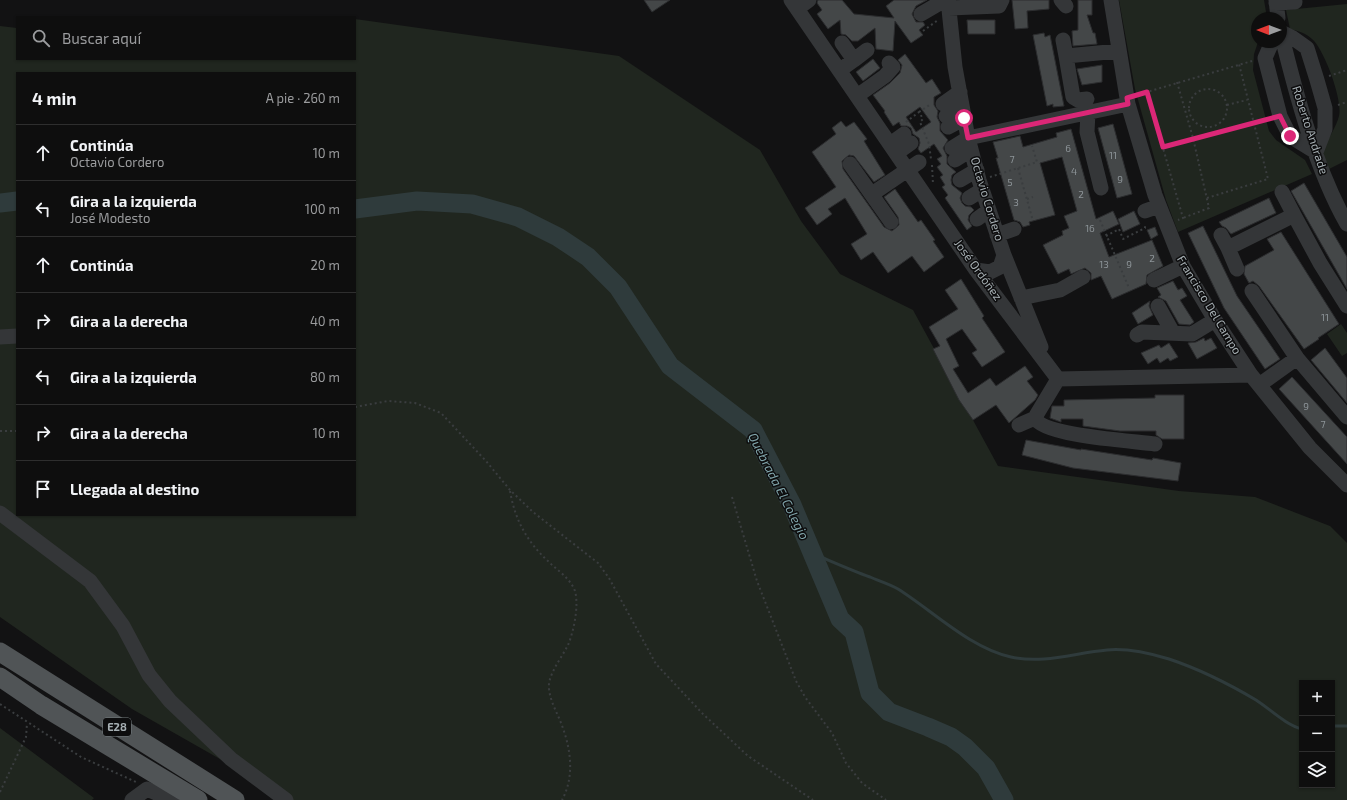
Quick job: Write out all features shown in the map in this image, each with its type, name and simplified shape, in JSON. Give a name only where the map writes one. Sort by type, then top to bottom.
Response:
[{"type":"main road","name":"E28","points":[[0,652],[235,800]]},
{"type":"main road","name":"E28","points":[[0,677],[41,705],[198,800]]},
{"type":"street","points":[[794,5],[809,0]]},
{"type":"street","points":[[935,0],[920,12],[956,6],[999,6],[1002,4],[1002,0]]},
{"type":"street","name":"Francisco Del Campo","points":[[1111,0],[1128,101],[1158,215],[1183,266],[1215,320],[1259,384],[1310,448],[1347,485]]},
{"type":"street","points":[[1276,7],[1295,2]]},
{"type":"street","name":"José Ordóñez","points":[[794,5],[857,96],[883,123],[906,152],[976,270],[1058,379]]},
{"type":"street","name":"Octavio Cordero","points":[[956,6],[949,70],[965,157],[1049,366]]},
{"type":"street","points":[[1269,48],[1265,58],[1280,116],[1290,136],[1316,152],[1325,129],[1325,108],[1308,48],[1287,35]]},
{"type":"street","points":[[825,49],[838,39],[837,37],[861,57],[842,73]]},
{"type":"street","points":[[1063,40],[1073,97],[1088,106]]},
{"type":"street","name":"Roberto Andrade","points":[[1286,48],[1316,152],[1343,207],[1347,224]]},
{"type":"street","points":[[1066,56],[1119,50]]},
{"type":"street","points":[[857,96],[885,76],[893,67],[889,63]]},
{"type":"street","points":[[965,157],[1088,106],[1128,101]]},
{"type":"street","points":[[1088,106],[1087,132],[1101,188]]},
{"type":"street","points":[[872,194],[906,152]]},
{"type":"street","points":[[850,164],[891,222]]},
{"type":"street","points":[[1282,192],[1320,263],[1347,306]]},
{"type":"street","points":[[1238,269],[1224,241],[1294,215]]},
{"type":"street","points":[[997,235],[1014,229]]},
{"type":"street","points":[[976,270],[990,272],[1000,268],[1004,255]]},
{"type":"street","points":[[1154,280],[1183,266]]},
{"type":"street","points":[[1021,298],[1060,290],[1083,277]]},
{"type":"street","points":[[1252,292],[1300,361],[1347,417]]},
{"type":"street","points":[[1158,306],[1174,333]]},
{"type":"street","points":[[1137,335],[1142,332],[1192,334],[1215,320]]},
{"type":"street","points":[[0,337],[16,336]]},
{"type":"street","points":[[1019,425],[1035,418],[1058,379],[1259,384],[1300,361]]},
{"type":"street","points":[[1035,418],[1037,422],[1047,428],[1081,436],[1155,444]]},
{"type":"street","points":[[0,513],[90,581],[124,626],[149,675],[170,701],[231,759],[286,800]]},
{"type":"street","points":[[132,800],[147,789],[172,800]]},
{"type":"path","points":[[923,31],[956,6]]},
{"type":"path","points":[[1128,101],[1147,92],[1177,82],[1265,58]]},
{"type":"path","points":[[1206,198],[1268,179],[1239,64]]},
{"type":"path","points":[[1317,80],[1347,70]]},
{"type":"path","points":[[1106,236],[1119,229],[1123,239],[1145,228],[1144,225],[1158,215],[1183,218],[1209,208],[1193,138],[1177,82]]},
{"type":"path","points":[[1208,88],[1222,95],[1227,105],[1225,116],[1222,121],[1213,126],[1207,127],[1202,126],[1193,120],[1188,110],[1190,99],[1193,95],[1197,91],[1208,88]]},
{"type":"path","points":[[1147,92],[1183,218]]},
{"type":"path","points":[[1227,105],[1247,100]]},
{"type":"path","points":[[919,112],[965,157],[1018,168],[1037,162],[1032,146]]},
{"type":"path","points":[[1163,147],[1280,116]]},
{"type":"path","points":[[1018,168],[1033,221]]},
{"type":"path","points":[[1027,199],[1034,197]]},
{"type":"path","points":[[1100,220],[1129,288]]},
{"type":"path","points":[[356,407],[388,401],[415,403],[441,413],[486,461],[510,490],[533,512],[598,563],[609,578],[656,664],[703,714],[748,756],[813,800]]},
{"type":"path","points":[[0,432],[16,431]]},
{"type":"path","points":[[510,490],[517,520],[525,535],[541,555],[560,570],[572,585],[575,592],[575,610],[569,644],[550,682],[549,692],[568,743],[570,779],[562,800]]},
{"type":"path","points":[[732,497],[757,581],[796,681],[805,697],[832,733],[846,763],[862,783],[886,800]]},
{"type":"path","points":[[0,704],[81,757],[133,780],[147,789]]},
{"type":"path","points":[[0,792],[26,738],[27,722]]},
{"type":"shaded area","points":[[1119,0],[1264,0],[1266,12],[1251,12],[1251,48],[1256,48],[1253,70],[1269,131],[1276,140],[1305,160],[1312,174],[1178,232],[1166,200],[1135,89]]},
{"type":"shaded area","points":[[1347,4],[1347,160],[1329,169],[1322,152],[1339,116],[1338,99],[1332,75],[1322,53],[1312,39],[1299,31],[1290,29],[1286,10]]},
{"type":"shaded area","points":[[356,19],[619,56],[760,150],[801,221],[840,274],[913,310],[998,466],[1179,491],[1255,497],[1330,526],[1347,543],[1347,800],[292,800],[132,709],[0,617],[0,26],[16,28],[16,60],[356,60]]},
{"type":"shaded area","points":[[1341,324],[1347,333],[1347,353],[1342,356],[1327,334]]},
{"type":"shaded area","points":[[0,728],[94,798],[92,800],[0,800]]},
{"type":"building","points":[[644,0],[670,0],[652,12]]},
{"type":"building","points":[[818,0],[842,0],[854,14],[894,18],[886,6],[894,0],[927,0],[916,6],[912,14],[916,22],[923,22],[925,25],[919,30],[923,35],[911,43],[895,21],[893,51],[876,49],[875,28],[858,41],[852,41],[846,35],[841,34],[840,20],[828,29],[817,14],[822,10],[817,3]]},
{"type":"building","points":[[1012,0],[1049,0],[1049,9],[1027,11],[1028,28],[1015,29]]},
{"type":"building","points":[[1078,0],[1092,0],[1092,15],[1087,15],[1093,33],[1095,33],[1097,44],[1073,46],[1072,31],[1078,30]]},
{"type":"building","points":[[967,20],[995,20],[995,34],[968,34]]},
{"type":"building","points":[[1044,33],[1045,37],[1050,35],[1064,106],[1053,107],[1053,104],[1047,106],[1033,35]]},
{"type":"building","points":[[905,54],[926,83],[932,79],[941,93],[934,97],[934,105],[938,111],[937,117],[940,123],[940,131],[948,140],[943,148],[947,156],[947,164],[956,172],[952,175],[952,185],[962,193],[960,198],[962,203],[974,210],[969,215],[968,220],[972,226],[967,230],[945,198],[948,195],[942,187],[945,185],[940,177],[943,175],[937,167],[941,164],[937,159],[942,156],[934,144],[921,153],[918,149],[920,143],[919,138],[913,134],[911,128],[901,126],[899,122],[893,126],[884,112],[885,111],[873,95],[890,83],[900,73],[902,65],[898,60]],"holes":[[[920,107],[931,122],[916,132],[906,117]]]},
{"type":"building","points":[[873,59],[880,68],[863,81],[856,72]]},
{"type":"building","points":[[1102,65],[1102,82],[1082,85],[1077,69]]},
{"type":"building","points":[[841,121],[846,127],[854,122],[867,139],[864,141],[885,175],[874,182],[854,156],[849,155],[842,161],[843,169],[884,227],[892,231],[899,225],[898,217],[884,197],[895,189],[918,222],[921,220],[935,240],[933,241],[944,257],[924,272],[912,256],[888,273],[873,252],[861,260],[851,244],[867,234],[845,198],[828,209],[832,214],[817,225],[805,208],[836,187],[812,152],[836,134],[832,128]]},
{"type":"building","points":[[1113,124],[1132,194],[1117,198],[1098,128]]},
{"type":"building","points":[[1071,129],[1096,219],[1113,211],[1119,224],[1100,233],[1109,257],[1152,240],[1163,266],[1147,275],[1146,284],[1112,299],[1101,276],[1091,280],[1091,273],[1085,268],[1071,274],[1069,269],[1058,274],[1043,245],[1063,235],[1062,231],[1069,228],[1064,216],[1077,211],[1062,157],[1040,163],[1055,215],[1029,222],[1030,225],[1023,227],[1020,222],[1014,220],[996,158],[998,158],[993,142],[1020,136],[1023,147],[1057,137],[1056,133]]},
{"type":"building","points":[[1304,183],[1347,257],[1347,289],[1291,191]]},
{"type":"building","points":[[1269,198],[1276,213],[1231,234],[1219,222]]},
{"type":"building","points":[[1134,211],[1140,224],[1123,232],[1118,219]]},
{"type":"building","points":[[1203,226],[1237,296],[1280,359],[1265,369],[1224,308],[1188,233]]},
{"type":"building","points":[[1155,227],[1158,235],[1151,239],[1147,230]]},
{"type":"building","points":[[1281,232],[1339,324],[1304,349],[1259,286],[1253,281],[1249,283],[1244,274],[1245,266],[1274,250],[1267,239]]},
{"type":"building","points":[[961,279],[984,316],[982,318],[1005,352],[982,367],[972,353],[977,350],[962,329],[946,339],[959,366],[953,369],[968,393],[990,378],[996,386],[1025,366],[1033,377],[1027,381],[1038,395],[1035,400],[1009,423],[996,405],[973,420],[959,400],[933,349],[940,346],[929,327],[958,309],[945,290]]},
{"type":"building","points":[[1173,281],[1178,290],[1182,288],[1187,296],[1180,300],[1194,322],[1190,325],[1179,324],[1166,301],[1158,297],[1161,295],[1157,288]]},
{"type":"building","points":[[1150,301],[1149,306],[1153,315],[1138,324],[1132,313]]},
{"type":"building","points":[[1204,338],[1205,341],[1211,338],[1217,348],[1197,359],[1188,343],[1196,342]]},
{"type":"building","points":[[1169,343],[1178,357],[1170,361],[1168,358],[1160,363],[1157,358],[1148,364],[1141,353],[1159,345],[1161,348]]},
{"type":"building","points":[[1325,348],[1347,378],[1347,403],[1311,360]]},
{"type":"building","points":[[1292,377],[1347,437],[1347,464],[1279,389]]},
{"type":"building","points":[[1155,395],[1184,395],[1184,439],[1162,439],[1156,435],[1156,431],[1120,431],[1083,426],[1083,419],[1061,419],[1061,422],[1050,418],[1052,406],[1064,406],[1064,400],[1155,398]]},
{"type":"building","points":[[1026,440],[1081,450],[1152,460],[1153,458],[1181,463],[1178,481],[1073,468],[1022,455]]},
{"type":"waterway","name":"Quebrada El Colegio","points":[[0,203],[16,201]]},
{"type":"waterway","name":"Quebrada El Colegio","points":[[356,209],[417,201],[472,204],[518,217],[558,237],[588,257],[618,287],[670,366],[753,430],[792,505],[840,619],[854,632],[870,693],[889,712],[951,737],[965,747],[986,768],[1004,800]]},
{"type":"waterway","points":[[814,554],[898,589],[952,628],[981,646],[996,652],[1023,659],[1047,659],[1095,651],[1115,650],[1130,650],[1154,655],[1191,667],[1225,683],[1256,700],[1290,724],[1299,728]]},
{"type":"waterway","points":[[1335,726],[1347,726]]},
{"type":"route","points":[[964,118],[968,138],[1128,104],[1127,98],[1147,92],[1163,147],[1280,116],[1290,136]]}]
